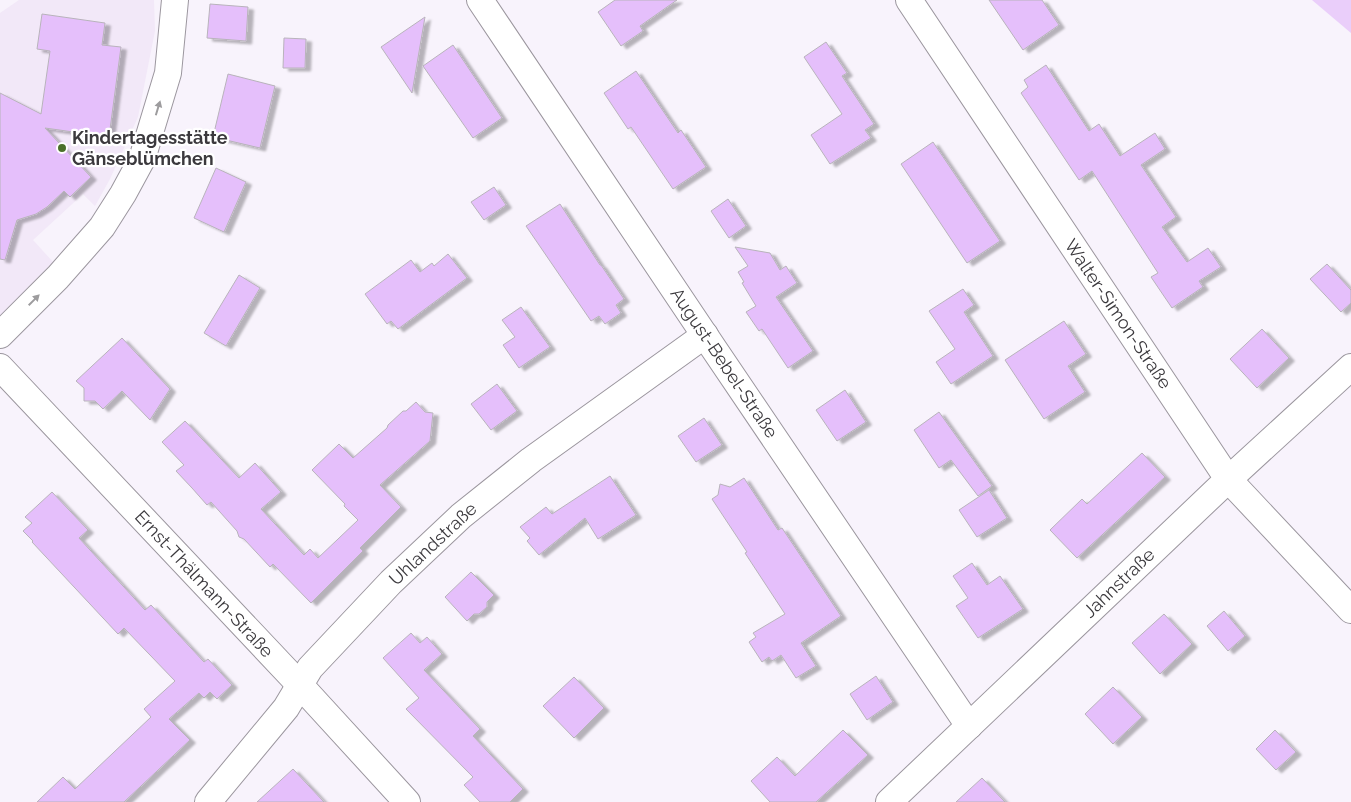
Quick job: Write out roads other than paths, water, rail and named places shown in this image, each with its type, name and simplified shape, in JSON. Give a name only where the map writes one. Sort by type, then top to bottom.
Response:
[{"type":"street","points":[[0,335],[102,228],[142,159],[168,73],[175,0]]},
{"type":"street","name":"August-Bebel-Straße","points":[[480,0],[970,726]]},
{"type":"street","name":"Walter-Simon-Straße","points":[[909,0],[1228,480],[1351,610]]},
{"type":"street","name":"Uhlandstraße","points":[[208,802],[286,708],[310,668],[384,590],[465,512],[531,460],[705,335]]},
{"type":"street","name":"Ernst-Thälmann-Straße","points":[[0,367],[299,684],[407,802]]},
{"type":"street","name":"Jahnstraße","points":[[889,802],[1228,480],[1351,367]]},
{"type":"place","name":"Kindertagesstätte Gänseblümchen","points":[[62,148]]}]
